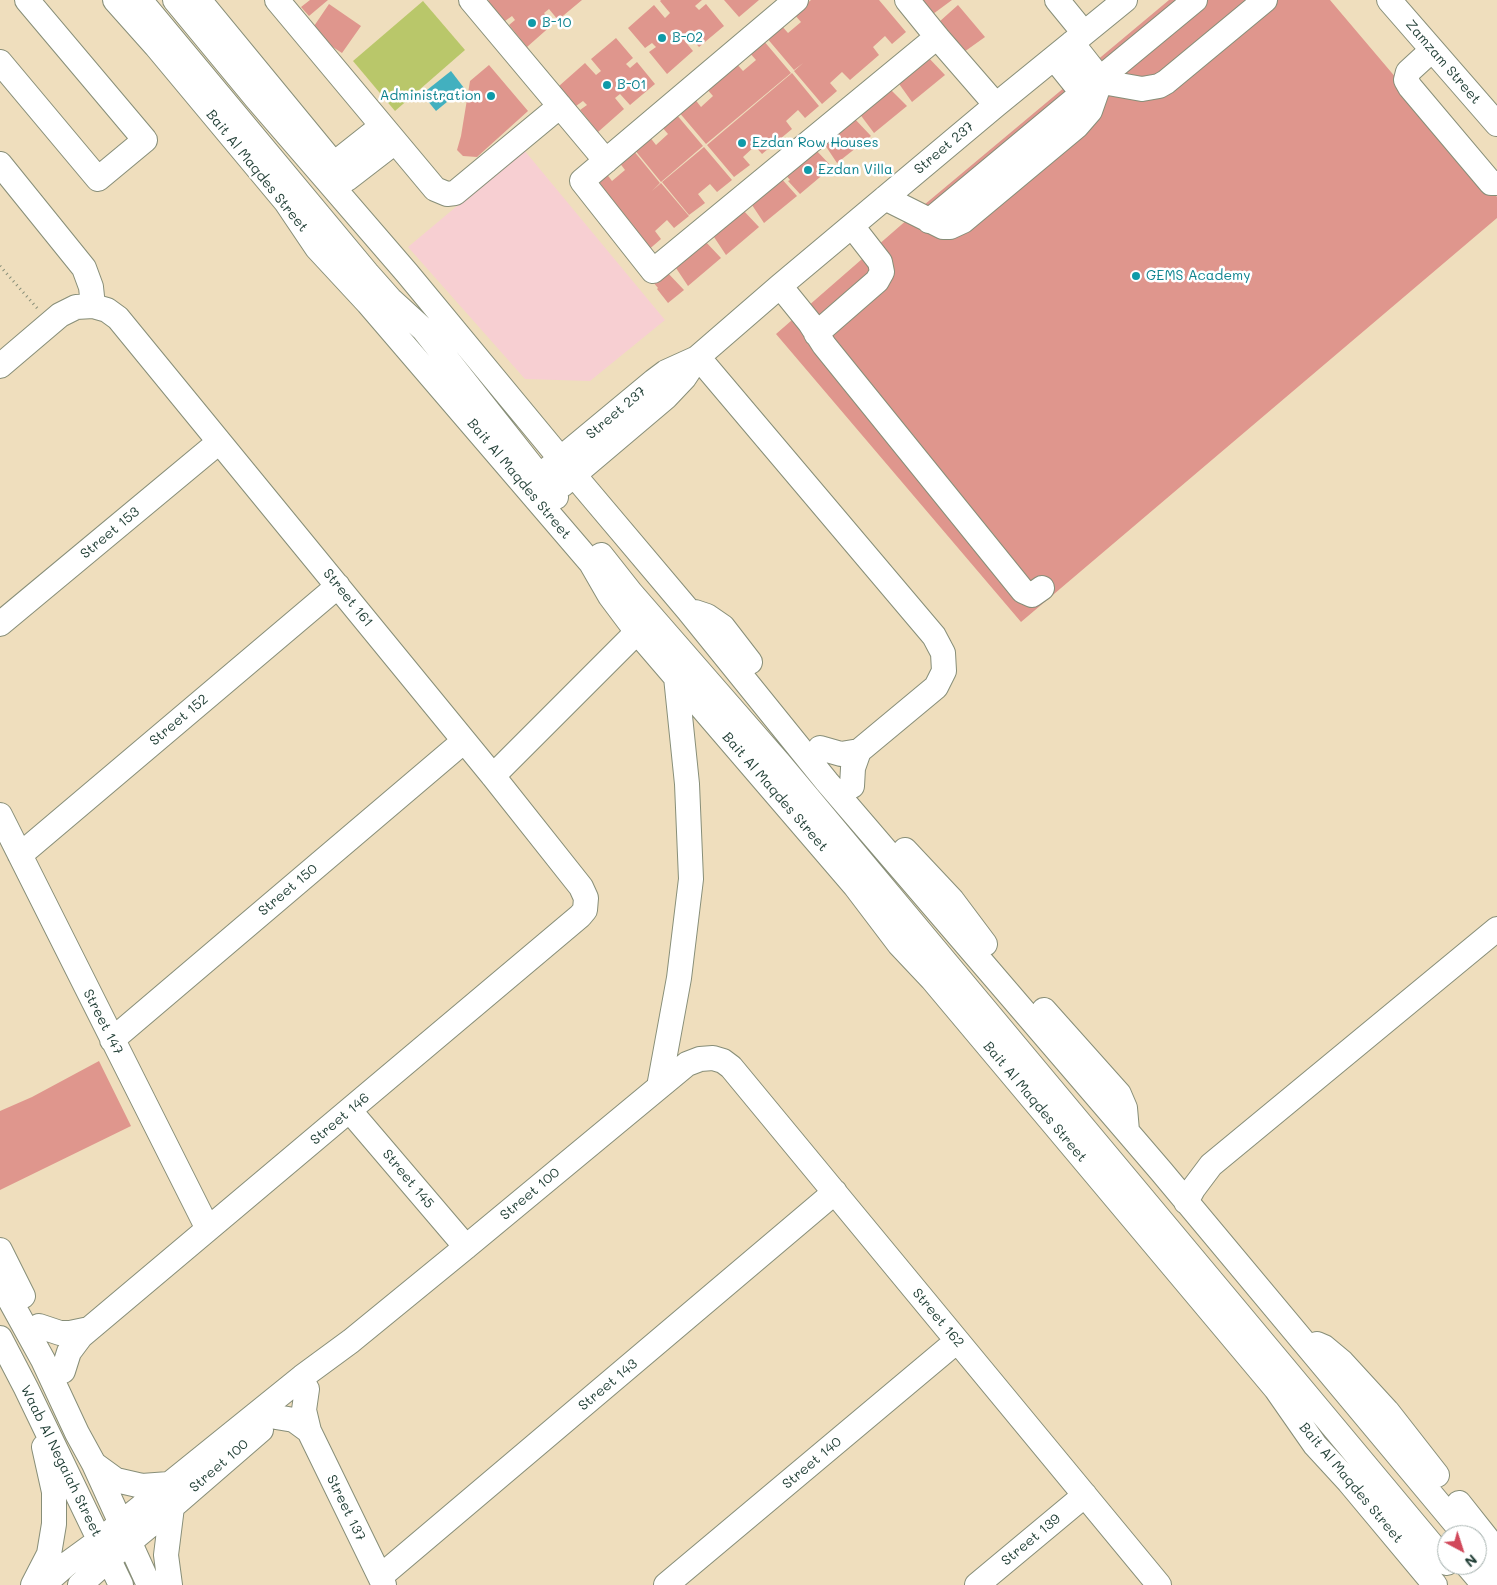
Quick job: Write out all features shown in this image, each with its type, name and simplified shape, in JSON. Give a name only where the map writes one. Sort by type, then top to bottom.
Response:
[{"type":"street","points":[[0,62],[98,179],[145,140],[28,0]]},
{"type":"street","name":"Bait Al Maqdes Street","points":[[115,0],[156,46],[286,202],[317,248],[368,303],[591,564],[610,596],[637,632],[855,886],[899,944],[932,979],[1276,1389],[1315,1445],[1349,1482],[1435,1585]]},
{"type":"street","name":"Bait Al Maqdes Street","points":[[140,0],[367,274],[390,299],[424,330],[631,593],[779,764],[1437,1551]]},
{"type":"street","points":[[175,0],[407,273],[688,610],[827,782],[1161,1170],[1457,1525]]},
{"type":"street","points":[[198,0],[340,172],[405,246],[410,263],[407,273]]},
{"type":"street","points":[[471,0],[606,161]]},
{"type":"street","points":[[796,0],[582,181],[653,271],[937,37]]},
{"type":"street","points":[[907,0],[996,105]]},
{"type":"street","points":[[1057,0],[1069,45],[1095,73],[1090,87]]},
{"type":"street","name":"Street 237","points":[[546,485],[660,377],[698,357],[996,105],[1125,0]]},
{"type":"street","points":[[885,198],[929,221],[1195,0]]},
{"type":"street","points":[[1090,87],[1142,89],[1159,86],[1265,0]]},
{"type":"street","name":"Zamzam Street","points":[[1389,0],[1497,124]]},
{"type":"street","points":[[279,1],[435,189],[447,194],[455,193],[560,106]]},
{"type":"street","points":[[1432,50],[1408,72],[1406,80],[1491,184],[1497,183]]},
{"type":"street","points":[[340,172],[388,134]]},
{"type":"street","points":[[0,164],[84,268],[91,287],[93,306],[76,307],[60,315],[0,366]]},
{"type":"street","points":[[816,334],[877,281],[882,272],[880,262],[852,226]]},
{"type":"street","points":[[333,266],[367,274]]},
{"type":"street","points":[[780,286],[810,323],[824,345],[1023,591],[1032,595],[1042,588]]},
{"type":"street","name":"Street 161","points":[[93,306],[107,310],[118,318],[493,776],[581,887],[586,898],[586,905]]},
{"type":"street","points":[[698,357],[940,644],[944,671],[936,687],[859,751],[841,754],[820,748]]},
{"type":"street","name":"Street 153","points":[[0,624],[219,442]]},
{"type":"street","name":"Street 152","points":[[20,854],[338,586]]},
{"type":"street","points":[[493,776],[637,632],[631,593]]},
{"type":"street","points":[[688,610],[707,616],[723,627],[781,701],[895,838],[952,900],[989,950],[1118,1094],[1125,1108],[1127,1131]]},
{"type":"street","points":[[659,1087],[679,978],[691,879],[687,784],[676,677]]},
{"type":"street","name":"Street 150","points":[[112,1040],[464,741]]},
{"type":"street","points":[[852,786],[853,768],[859,751]]},
{"type":"street","name":"Street 147","points":[[0,815],[208,1229]]},
{"type":"street","name":"Street 146","points":[[63,1372],[69,1352],[88,1329],[580,916],[586,905]]},
{"type":"street","points":[[1186,1202],[1193,1188],[1211,1165],[1497,929]]},
{"type":"street","name":"Street 100","points":[[171,1496],[302,1377],[351,1341],[466,1248],[687,1064],[700,1059],[712,1058]]},
{"type":"street","name":"Street 162","points":[[712,1058],[723,1061],[731,1067],[1159,1585]]},
{"type":"street","points":[[1028,1061],[1048,1075],[1077,1101],[1154,1192],[1168,1200],[1186,1202]]},
{"type":"street","name":"Street 145","points":[[350,1111],[466,1248]]},
{"type":"street","points":[[1161,1170],[1178,1174],[1195,1172],[1211,1165]]},
{"type":"street","name":"Street 143","points":[[382,1581],[835,1192]]},
{"type":"street","name":"Waab Al Negaiah Street","points":[[0,1250],[63,1372],[77,1406],[77,1433]]},
{"type":"street","name":"Waab Al Negaiah Street","points":[[0,1282],[43,1360],[77,1433],[94,1464],[149,1585]]},
{"type":"street","points":[[39,1326],[60,1333],[79,1332],[88,1329]]},
{"type":"street","points":[[1300,1337],[1324,1347],[1342,1362],[1387,1411],[1406,1439],[1497,1551]]},
{"type":"street","name":"Waab Al Negaiah Street","points":[[0,1338],[121,1585]]},
{"type":"street","name":"Street 140","points":[[666,1585],[957,1340]]},
{"type":"street","name":"Street 100","points":[[104,1549],[276,1417],[307,1389],[351,1341]]},
{"type":"street","points":[[26,1388],[48,1462],[54,1492],[54,1524],[49,1554],[33,1585]]},
{"type":"street","name":"Street 137","points":[[307,1389],[304,1410],[309,1431],[382,1581]]},
{"type":"street","points":[[276,1417],[294,1420],[309,1431]]},
{"type":"street","name":"Street 100","points":[[94,1464],[116,1480],[142,1486],[171,1496]]},
{"type":"street","name":"Street 139","points":[[977,1585],[1085,1495]]},
{"type":"street","points":[[170,1585],[166,1555],[171,1496]]},
{"type":"street","points":[[1394,1500],[1437,1535]]},
{"type":"street","points":[[44,1585],[67,1564],[104,1549]]},
{"type":"street","points":[[80,1585],[104,1549]]},
{"type":"street","points":[[1487,1562],[1497,1574]]},
{"type":"street","name":"Bait Al Maqdes Street","points":[[1457,1575],[1465,1585]]},
{"type":"street","points":[[1476,1575],[1484,1585]]},
{"type":"path","points":[[0,266],[50,323]]},
{"type":"shaded area","points":[[524,150],[665,320],[590,381],[525,379],[408,247]]},
{"type":"green space","points":[[423,1],[465,50],[395,111],[353,61]]},
{"type":"water","points":[[451,71],[464,88],[436,111],[422,94]]},
{"type":"building","points":[[310,0],[328,0],[309,16],[301,7]]},
{"type":"building","name":"B-10","points":[[489,0],[582,0],[558,20],[549,9],[544,13],[553,24],[527,47],[509,25],[515,20],[512,16],[505,21]]},
{"type":"building","name":"B-02","points":[[661,0],[702,0],[695,6],[699,10],[706,4],[724,26],[699,47],[689,36],[684,40],[693,51],[667,74],[649,52],[656,47],[652,43],[645,48],[628,28],[654,5],[665,18],[670,13]]},
{"type":"building","points":[[724,0],[759,0],[739,17]]},
{"type":"building","points":[[811,0],[879,0],[906,32],[892,44],[885,36],[873,47],[879,55],[850,80],[842,72],[830,83],[837,91],[822,104],[794,71],[803,63],[794,70],[766,37],[781,25],[788,33],[801,22],[794,14]]},
{"type":"building","points":[[921,0],[952,0],[933,14]]},
{"type":"building","name":"GEMS Academy","points":[[1169,0],[1330,0],[1497,197],[1497,218],[1021,622],[776,334],[924,205]]},
{"type":"building","points":[[329,4],[361,26],[342,53],[310,32]]},
{"type":"building","points":[[958,5],[985,37],[964,52],[939,22]]},
{"type":"building","name":"B-01","points":[[616,38],[633,58],[626,64],[630,68],[637,62],[655,84],[630,105],[620,94],[615,98],[624,109],[598,132],[580,110],[587,105],[583,101],[576,106],[559,86],[585,63],[596,75],[601,71],[591,59]]},
{"type":"building","points":[[763,40],[791,73],[706,144],[678,111],[694,98],[701,107],[713,96],[706,88],[736,63],[743,71],[756,60],[749,52]]},
{"type":"building","points":[[927,56],[945,75],[912,102],[897,81]]},
{"type":"building","name":"Administration","points":[[489,65],[528,111],[477,157],[463,156],[457,150],[470,81]]},
{"type":"building","points":[[792,73],[819,106],[805,118],[798,110],[786,121],[792,129],[762,154],[755,146],[743,157],[750,165],[734,177],[707,145]]},
{"type":"building","name":"Ezdan Villa","points":[[889,88],[907,106],[874,133],[859,113]]},
{"type":"building","points":[[676,114],[703,146],[661,182],[634,149],[649,136],[656,145],[668,134],[661,126]]},
{"type":"building","name":"Ezdan Villa","points":[[853,117],[871,136],[837,163],[823,142]]},
{"type":"building","name":"Ezdan Row Houses","points":[[704,147],[732,180],[717,192],[710,184],[698,194],[705,203],[689,215],[662,182]]},
{"type":"building","name":"Ezdan Villa","points":[[815,149],[832,167],[800,194],[788,181],[790,180],[785,174]]},
{"type":"building","points":[[633,150],[660,183],[652,191],[661,183],[689,216],[674,228],[667,220],[655,231],[661,239],[646,252],[591,185],[606,173],[612,181],[625,170],[619,162]]},
{"type":"building","name":"Ezdan Villa","points":[[780,177],[797,196],[764,223],[750,202]]},
{"type":"building","points":[[742,209],[759,227],[726,255],[712,234]]},
{"type":"building","points":[[704,240],[721,258],[688,286],[674,265]]},
{"type":"building","points":[[666,271],[684,290],[668,303],[653,282]]},
{"type":"building","points":[[99,1061],[131,1126],[0,1190],[0,1111],[32,1097]]},
{"type":"place","name":"B-10","points":[[532,23]]},
{"type":"place","name":"B-02","points":[[662,38]]},
{"type":"place","name":"B-01","points":[[607,85]]},
{"type":"place","name":"Administration","points":[[491,96]]},
{"type":"place","name":"Ezdan Row Houses","points":[[742,143]]},
{"type":"place","name":"Ezdan Villa","points":[[808,170]]},
{"type":"place","name":"GEMS Academy","points":[[1136,276]]}]
